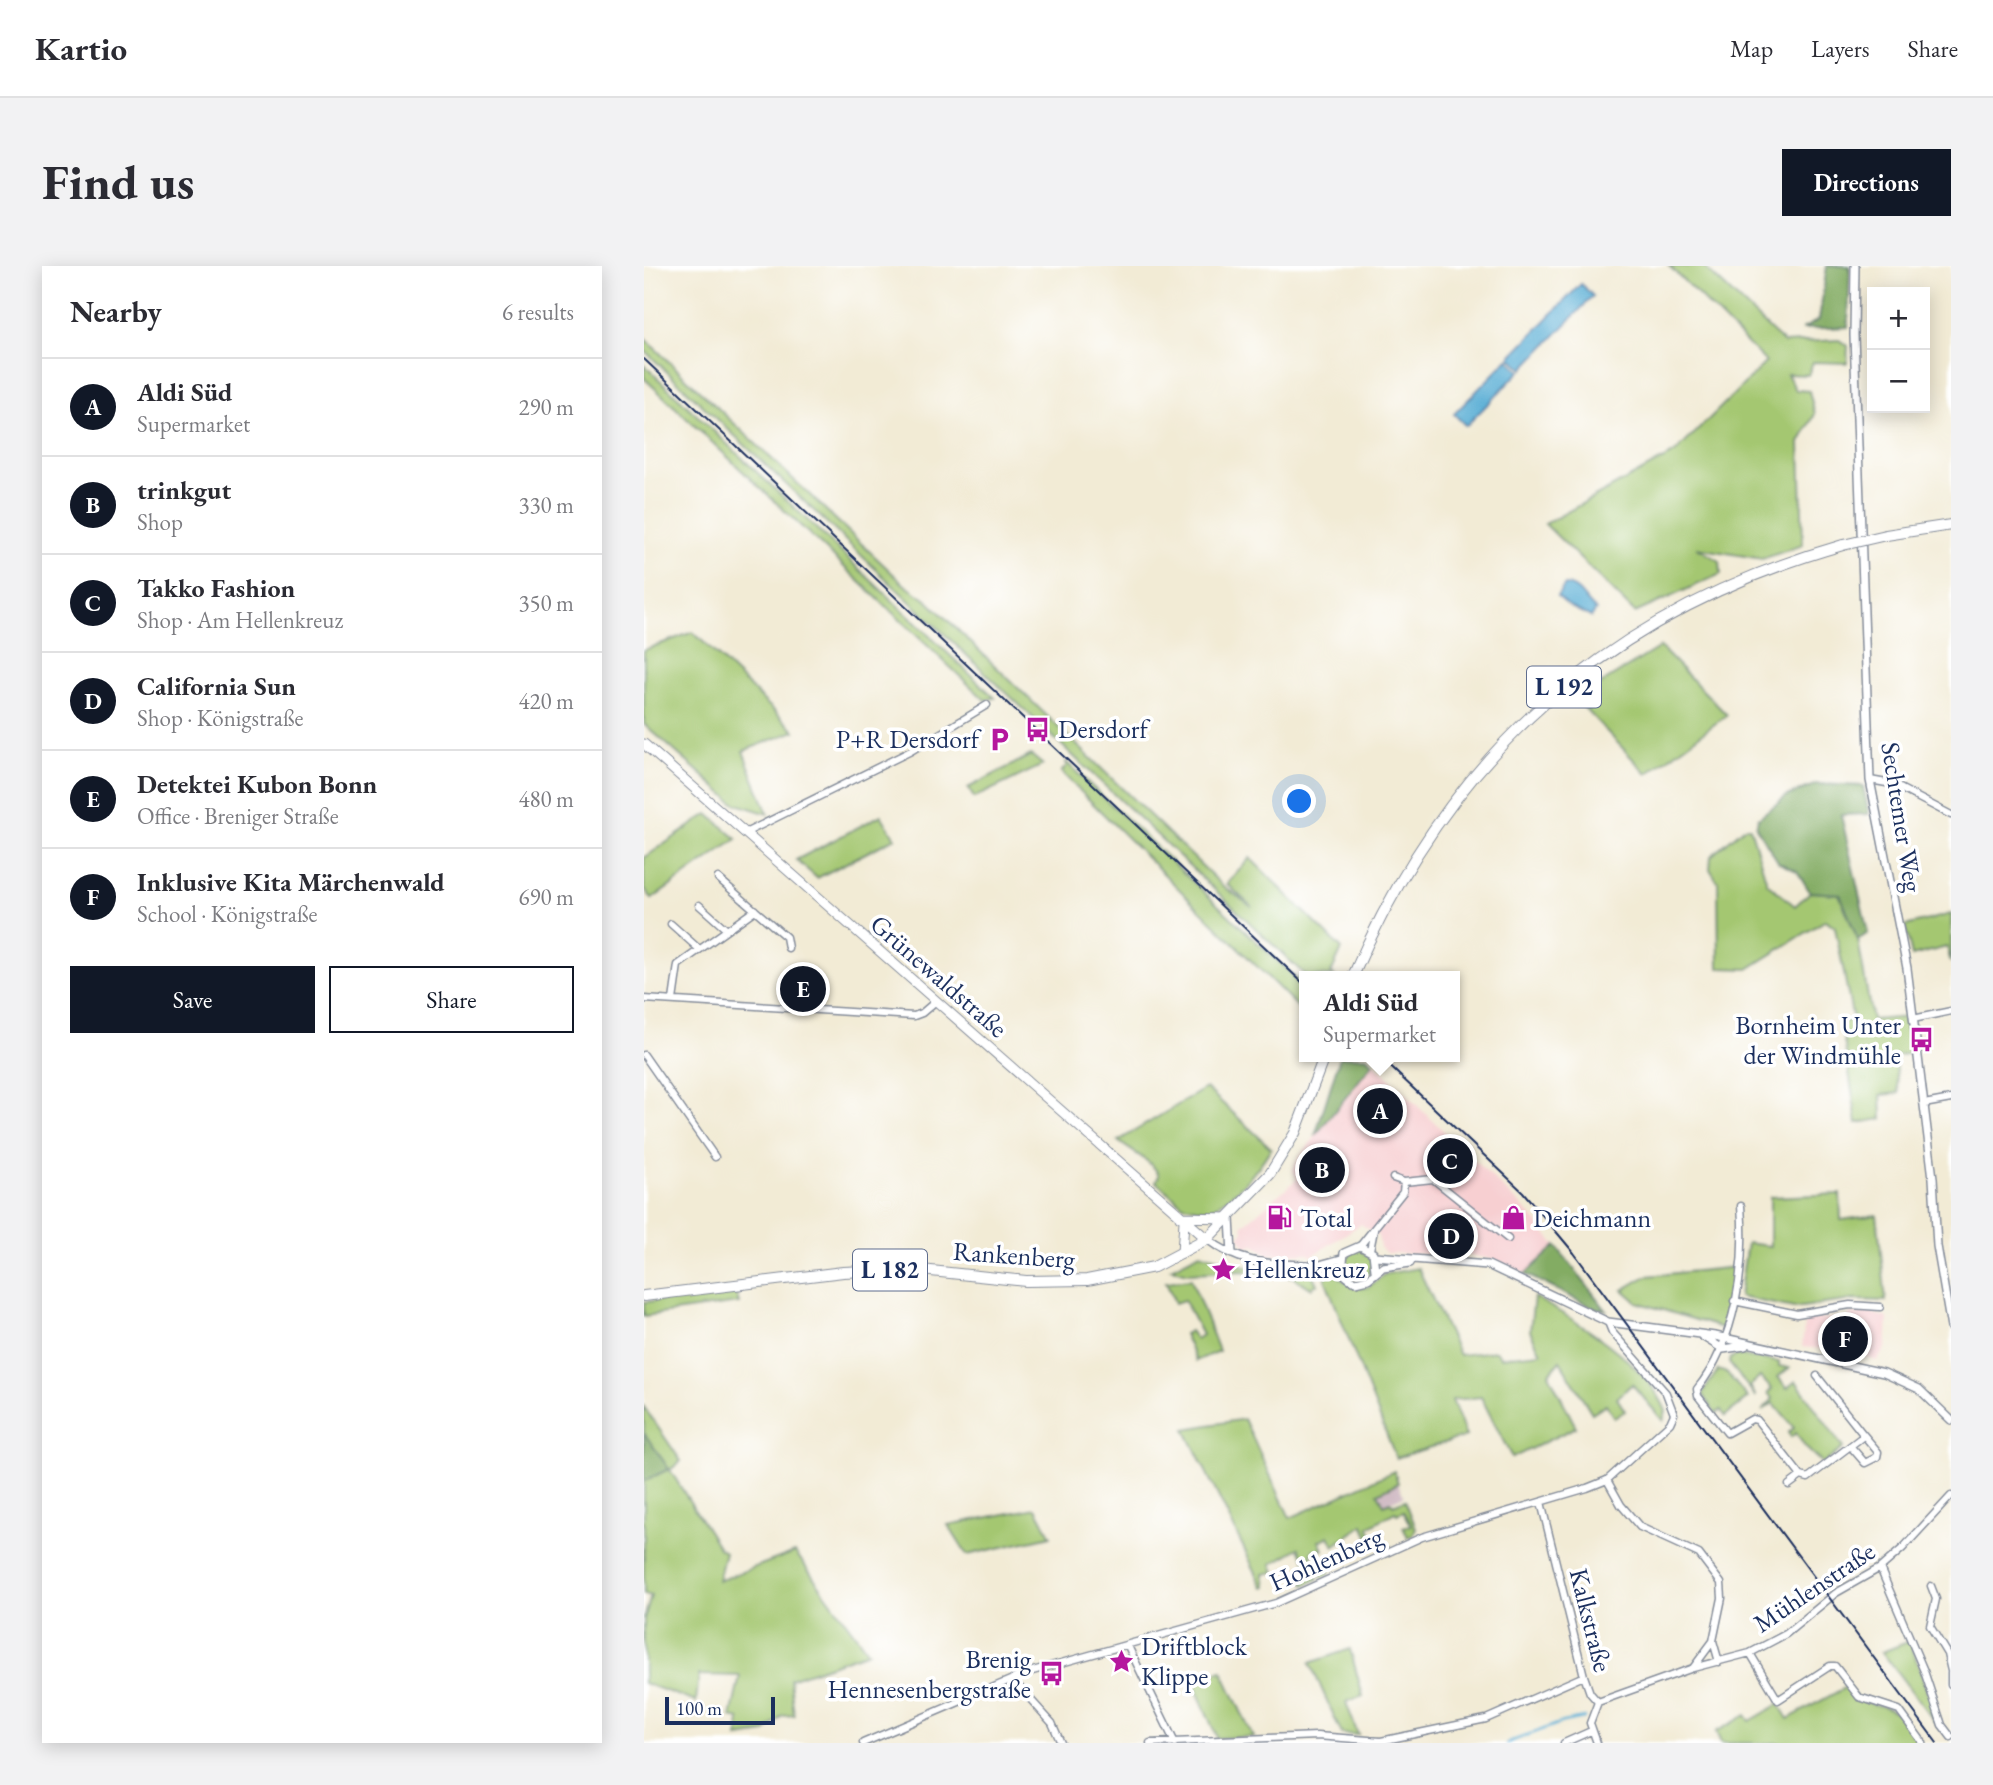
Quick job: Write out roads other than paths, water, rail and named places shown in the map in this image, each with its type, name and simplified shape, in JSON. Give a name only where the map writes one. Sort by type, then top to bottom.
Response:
[{"type":"main road","name":"L 192","points":[[1355,971],[1396,887],[1439,819],[1492,754],[1549,699],[1619,645],[1675,611],[1753,574],[1843,545],[1951,525]]},
{"type":"main road","name":"Grünewaldstraße","points":[[644,744],[1181,1219],[1207,1239]]},
{"type":"main road","name":"Rankenberg","points":[[644,1296],[843,1272],[912,1269],[1026,1280],[1087,1280],[1154,1267],[1207,1239],[1230,1218],[1286,1151],[1322,1062]]},
{"type":"main road","points":[[1182,1253],[1181,1219],[1230,1218]]},
{"type":"street","name":"Sechtemer Weg","points":[[1855,266],[1854,349],[1870,780],[1907,968],[1933,1178],[1937,1246],[1951,1328]]},
{"type":"street","points":[[745,833],[911,751],[987,705]]},
{"type":"street","points":[[1870,780],[1892,784],[1951,815]]},
{"type":"street","points":[[718,878],[786,937],[788,948]]},
{"type":"street","points":[[699,905],[727,930]]},
{"type":"street","points":[[673,1000],[678,965],[755,910]]},
{"type":"street","points":[[671,924],[699,949]]},
{"type":"street","points":[[644,999],[914,1016],[936,1001]]},
{"type":"street","points":[[1913,1018],[1951,1012]]},
{"type":"street","points":[[644,1055],[715,1157]]},
{"type":"street","points":[[1924,1104],[1951,1099]]},
{"type":"street","points":[[1393,1178],[1404,1182],[1433,1179],[1508,1239]]},
{"type":"street","points":[[1316,1266],[1341,1259],[1348,1249],[1360,1245],[1403,1192],[1404,1182]]},
{"type":"street","points":[[1741,1206],[1742,1246],[1734,1301],[1723,1349],[1697,1389],[1698,1396],[1727,1433],[1752,1419],[1757,1420],[1801,1476]]},
{"type":"street","points":[[1230,1218],[1232,1254]]},
{"type":"street","points":[[1375,1228],[1373,1253],[1376,1270]]},
{"type":"street","points":[[1207,1239],[1232,1254],[1270,1266],[1316,1266],[1342,1271]]},
{"type":"street","points":[[1360,1245],[1373,1253],[1417,1261],[1459,1261],[1488,1265],[1608,1322],[1725,1338],[1892,1376],[1919,1389],[1951,1418]]},
{"type":"street","points":[[1341,1259],[1342,1271],[1350,1280],[1362,1282],[1376,1270],[1417,1261]]},
{"type":"street","points":[[1734,1301],[1797,1314],[1850,1305],[1881,1307]]},
{"type":"street","name":"Hohlenberg","points":[[863,1743],[1012,1679],[1276,1603],[1422,1537],[1606,1480],[1662,1431],[1674,1414],[1666,1393],[1612,1332],[1608,1322]]},
{"type":"street","points":[[1696,1334],[1723,1349],[1749,1345]]},
{"type":"street","points":[[1817,1376],[1878,1452],[1877,1457],[1865,1463],[1852,1448]]},
{"type":"street","points":[[1789,1485],[1801,1476],[1812,1477],[1852,1448],[1862,1433]]},
{"type":"street","points":[[1606,1480],[1640,1527],[1699,1554],[1721,1583],[1722,1598],[1713,1641],[1693,1668]]},
{"type":"street","name":"Mühlenstraße","points":[[1598,1702],[1693,1668],[1750,1653],[1786,1634],[1836,1592],[1880,1568],[1951,1496]]},
{"type":"street","name":"Kalkstraße","points":[[1541,1502],[1584,1676],[1590,1693],[1598,1702],[1592,1712],[1591,1731]]},
{"type":"street","points":[[1880,1568],[1924,1671],[1942,1725],[1951,1737]]},
{"type":"street","points":[[1935,1589],[1930,1626],[1947,1654],[1951,1685]]},
{"type":"street","points":[[1713,1641],[1719,1662]]},
{"type":"street","points":[[1128,1646],[1174,1743]]},
{"type":"street","points":[[1750,1653],[1778,1700],[1830,1665],[1835,1666],[1859,1698],[1899,1710],[1923,1743]]},
{"type":"street","points":[[1150,1743],[1317,1736],[1381,1741],[1486,1718],[1584,1676]]},
{"type":"street","points":[[1012,1679],[1052,1723],[1061,1743]]},
{"type":"street","points":[[1564,1743],[1591,1731],[1597,1743]]},
{"type":"water","points":[[1581,284],[1593,296],[1523,369],[1510,357]]},
{"type":"water","points":[[1508,359],[1520,371],[1466,426],[1454,414]]},
{"type":"water","points":[[1565,585],[1578,591],[1596,610],[1591,617],[1570,607],[1557,596]]},
{"type":"waterway","points":[[1507,1743],[1563,1722],[1584,1718]]},
{"type":"tram line","points":[[644,359],[1299,979]]},
{"type":"tram line","points":[[1385,1062],[1523,1192],[1574,1253],[1937,1743]]},
{"type":"place","name":"Dersdorf","points":[[1038,729]]},
{"type":"place","name":"P+R Dersdorf","points":[[999,739]]},
{"type":"place","name":"Detektei Kubon Bonn","points":[[803,989]]},
{"type":"place","name":"Bornheim Unter der Windmühle","points":[[1921,1040]]},
{"type":"place","name":"Aldi Süd","points":[[1380,1111]]},
{"type":"place","name":"Takko Fashion","points":[[1450,1161]]},
{"type":"place","name":"trinkgut","points":[[1322,1170]]},
{"type":"place","name":"Total","points":[[1280,1218]]},
{"type":"place","name":"Deichmann","points":[[1513,1218]]},
{"type":"place","name":"California Sun","points":[[1451,1236]]},
{"type":"place","name":"Hellenkreuz","points":[[1223,1269]]},
{"type":"place","name":"Inklusive Kita Märchenwald","points":[[1845,1339]]},
{"type":"place","name":"Driftblock Klippe","points":[[1121,1661]]},
{"type":"place","name":"Brenig Hennesenbergstraße","points":[[1051,1674]]}]
